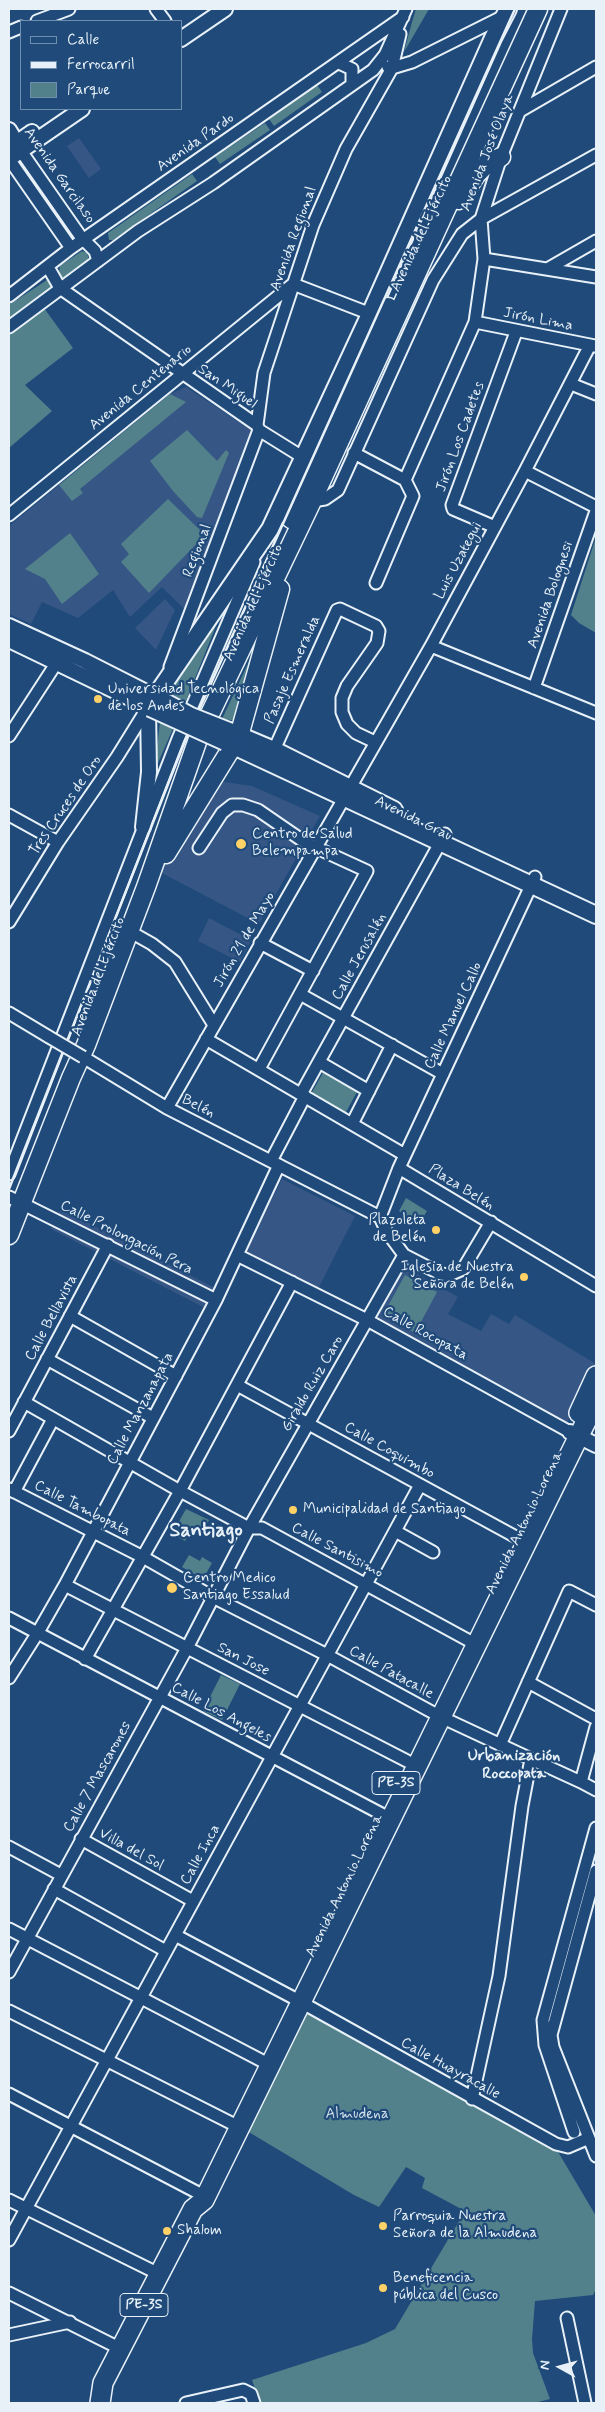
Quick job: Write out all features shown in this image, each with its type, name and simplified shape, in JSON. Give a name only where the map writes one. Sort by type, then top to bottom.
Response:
[{"type":"highway","name":"Avenida Antonio Lorena","points":[[575,1434],[596,1376]]},
{"type":"highway","name":"Avenida Antonio Lorena","points":[[103,2401],[104,2383],[198,2198],[575,1434],[596,1401]]},
{"type":"highway","name":"Avenida Antonio Lorena","points":[[386,1817],[407,1761],[436,1714]]},
{"type":"main road","name":"Avenida del Ejército","points":[[270,529],[525,9]]},
{"type":"main road","name":"Avenida del Ejército","points":[[13,1202],[71,1078],[72,1066],[82,1043],[90,1032],[146,887],[192,762],[198,739],[312,501],[538,9]]},
{"type":"main road","name":"Avenida del Ejército","points":[[9,1235],[13,1202],[195,733],[506,12]]},
{"type":"main road","points":[[447,208],[459,200],[476,175],[488,163],[501,157]]},
{"type":"main road","points":[[232,739],[152,702],[270,529]]},
{"type":"main road","points":[[146,887],[232,739],[293,541]]},
{"type":"main road","name":"Avenida Grau","points":[[232,739],[274,750],[346,793]]},
{"type":"main road","name":"Avenida Grau","points":[[232,739],[533,881],[596,915]]},
{"type":"main road","name":"Avenida Grau","points":[[533,881],[596,906]]},
{"type":"street","points":[[40,20],[69,9]]},
{"type":"street","points":[[156,9],[166,20]]},
{"type":"street","points":[[182,27],[210,9]]},
{"type":"street","points":[[182,38],[225,9]]},
{"type":"street","name":"Avenida José Olaya","points":[[312,501],[325,499],[338,490],[433,280],[462,234],[482,219],[501,157],[561,9]]},
{"type":"street","points":[[391,71],[412,62],[506,12]]},
{"type":"street","points":[[391,71],[404,13]]},
{"type":"street","points":[[9,327],[138,231],[213,183],[378,64],[404,13]]},
{"type":"street","name":"Avenida Pardo","points":[[9,296],[71,248],[339,63],[404,13]]},
{"type":"street","points":[[339,63],[352,69],[352,84]]},
{"type":"street","points":[[378,64],[391,71]]},
{"type":"street","points":[[520,112],[596,67]]},
{"type":"street","name":"Avenida Regional","points":[[258,427],[264,373],[313,225],[339,166],[391,71]]},
{"type":"street","points":[[9,159],[15,147],[65,110]]},
{"type":"street","points":[[15,147],[80,110]]},
{"type":"street","name":"Avenida Garcilaso","points":[[9,130],[15,147],[95,251],[98,261]]},
{"type":"street","points":[[405,480],[474,322],[484,259],[482,219],[596,155]]},
{"type":"street","name":"Avenida Garcilaso","points":[[9,159],[71,248]]},
{"type":"street","points":[[549,268],[596,241]]},
{"type":"street","points":[[484,259],[596,277]]},
{"type":"street","points":[[48,267],[60,288]]},
{"type":"street","points":[[293,284],[376,316],[370,376]]},
{"type":"street","name":"Avenida Centenario","points":[[9,515],[293,284]]},
{"type":"street","name":"San Miguel","points":[[60,288],[182,375],[304,458]]},
{"type":"street","name":"Jirón Lima","points":[[474,322],[593,346]]},
{"type":"street","name":"Jirón Los Cadetes","points":[[495,527],[453,509],[452,505],[516,332]]},
{"type":"street","name":"Luis Uzategui","points":[[346,793],[431,646],[570,384],[593,346]]},
{"type":"street","points":[[570,384],[596,394]]},
{"type":"street","name":"Regional","points":[[164,682],[258,427]]},
{"type":"street","points":[[354,452],[405,480],[413,496],[376,583]]},
{"type":"street","points":[[525,471],[596,507]]},
{"type":"street","name":"Avenida Bolognesi","points":[[534,688],[596,511]]},
{"type":"street","name":"Avenida del Ejército","points":[[9,1174],[143,827],[233,607],[270,529]]},
{"type":"street","name":"Pasaje Esmeralda","points":[[274,750],[337,610],[340,609],[376,626],[379,631],[377,643],[342,698],[342,712],[347,724],[356,733],[375,742]]},
{"type":"street","points":[[9,626],[60,657],[152,702],[148,789],[143,827]]},
{"type":"street","points":[[9,640],[60,657]]},
{"type":"street","points":[[431,646],[596,713]]},
{"type":"street","points":[[9,736],[60,657]]},
{"type":"street","name":"Tres Cruces de Oro","points":[[9,922],[58,842],[117,757],[152,702]]},
{"type":"street","name":"Jirón 21 de Mayo","points":[[167,1108],[346,793]]},
{"type":"street","points":[[199,848],[222,813],[232,805],[243,805],[258,810],[315,848],[365,869],[367,873],[259,1069]]},
{"type":"street","points":[[9,815],[58,842]]},
{"type":"street","name":"Calle Jerusalén","points":[[275,1163],[319,1062],[443,838]]},
{"type":"street","name":"Calle Manuel Callo","points":[[400,1168],[533,881]]},
{"type":"street","points":[[129,931],[152,944],[175,962],[214,1025]]},
{"type":"street","points":[[260,943],[312,971]]},
{"type":"street","points":[[300,994],[443,1074]]},
{"type":"street","name":"Belén","points":[[9,1013],[167,1108],[380,1217]]},
{"type":"street","points":[[206,1039],[405,1155]]},
{"type":"street","points":[[352,1124],[392,1045]]},
{"type":"street","points":[[319,1062],[369,1091]]},
{"type":"street","points":[[216,1300],[275,1163]]},
{"type":"street","points":[[380,1217],[400,1168]]},
{"type":"street","name":"Plaza Belén","points":[[380,1217],[387,1232],[404,1254],[441,1274],[456,1273],[463,1269],[491,1222],[400,1168]]},
{"type":"street","name":"Calle Prolongación Pera","points":[[13,1202],[108,1245],[216,1300]]},
{"type":"street","points":[[491,1222],[596,1286]]},
{"type":"street","name":"Calle Bellavista","points":[[9,1431],[108,1245]]},
{"type":"street","name":"Giraldo Ruiz Caro","points":[[213,1597],[249,1528],[404,1254]]},
{"type":"street","name":"Calle Rocopata","points":[[237,1255],[366,1320],[596,1445]]},
{"type":"street","points":[[85,1659],[141,1556],[180,1491],[292,1282]]},
{"type":"street","name":"Calle Manzanapata","points":[[9,1678],[37,1634],[64,1585],[216,1300]]},
{"type":"street","points":[[70,1316],[176,1376]]},
{"type":"street","points":[[48,1359],[153,1418]]},
{"type":"street","name":"Calle Coquimbo","points":[[237,1384],[522,1541]]},
{"type":"street","name":"Calle Santisimo","points":[[24,1402],[180,1491],[249,1528],[262,1528],[473,1643]]},
{"type":"street","points":[[11,1490],[53,1418]]},
{"type":"street","name":"Calle Inca","points":[[9,2240],[420,1485]]},
{"type":"street","name":"Calle Tambopata","points":[[11,1490],[141,1556],[213,1597]]},
{"type":"street","points":[[395,1531],[433,1552]]},
{"type":"street","name":"San Jose","points":[[64,1585],[407,1761]]},
{"type":"street","points":[[500,1744],[569,1591],[596,1605]]},
{"type":"street","points":[[213,1597],[327,1655]]},
{"type":"street","name":"Calle 7 Mascarones","points":[[9,1972],[160,1698],[213,1597]]},
{"type":"street","name":"Calle Los Angeles","points":[[9,1618],[386,1817]]},
{"type":"street","name":"Calle Patacalle","points":[[327,1655],[436,1714],[596,1790]]},
{"type":"street","points":[[528,1682],[596,1719]]},
{"type":"street","points":[[582,1782],[596,1727]]},
{"type":"street","points":[[472,2099],[498,1976],[522,1806],[531,1759]]},
{"type":"street","points":[[574,2132],[545,2045],[543,2020],[596,1828]]},
{"type":"street","name":"Villa del Sol","points":[[81,1839],[193,1901]]},
{"type":"street","points":[[9,1847],[61,1875]]},
{"type":"street","points":[[596,1872],[551,2035],[553,2047],[596,2156]]},
{"type":"street","points":[[54,1889],[166,1951]]},
{"type":"street","points":[[9,1929],[265,2062]]},
{"type":"street","name":"Calle Huayracalle","points":[[175,1935],[296,1999],[472,2099],[561,2146],[568,2146],[589,2138]]},
{"type":"street","points":[[9,2011],[233,2125]]},
{"type":"street","points":[[9,2094],[71,2126],[198,2198]]},
{"type":"street","points":[[9,2200],[160,2274]]},
{"type":"street","points":[[9,2293],[121,2349]]},
{"type":"street","points":[[567,2318],[585,2403]]},
{"type":"street","points":[[9,2335],[70,2322]]},
{"type":"street","points":[[186,2403],[243,2390],[251,2394],[254,2403]]},
{"type":"shaded area","points":[[79,138],[101,169],[89,178],[67,146]]},
{"type":"shaded area","points":[[186,387],[253,431],[184,609],[162,587],[130,617],[113,590],[78,618],[42,602],[31,624],[9,614],[9,526],[170,394]]},
{"type":"shaded area","points":[[165,599],[175,610],[156,650],[135,628]]},
{"type":"shaded area","name":"Centro de Salud Belempampa","points":[[218,781],[252,786],[320,816],[259,924],[160,872]]},
{"type":"shaded area","points":[[209,918],[251,940],[240,962],[198,941]]},
{"type":"shaded area","points":[[282,1179],[355,1216],[318,1289],[245,1253]]},
{"type":"shaded area","points":[[61,1209],[217,1289],[207,1309],[51,1229]]},
{"type":"shaded area","points":[[402,1265],[458,1297],[448,1314],[481,1331],[491,1314],[509,1324],[515,1315],[596,1364],[566,1425],[373,1319]]},
{"type":"green space","points":[[416,9],[429,9],[404,52],[412,22]]},
{"type":"green space","points":[[317,85],[322,92],[274,126],[269,119]]},
{"type":"green space","points":[[265,123],[270,130],[220,164],[215,157]]},
{"type":"green space","points":[[192,174],[197,181],[113,240],[109,240],[108,233]]},
{"type":"green space","points":[[82,251],[87,253],[89,260],[85,266],[65,278],[58,277],[60,266]]},
{"type":"green space","points":[[47,280],[52,282],[51,289],[9,319],[9,305]]},
{"type":"green space","points":[[44,308],[73,348],[25,385],[52,411],[9,448],[9,333]]},
{"type":"green space","points":[[170,394],[186,402],[80,489],[83,493],[72,501],[59,485]]},
{"type":"green space","points":[[187,430],[217,461],[226,450],[229,453],[202,518],[197,517],[173,491],[150,461]]},
{"type":"green space","points":[[168,499],[205,535],[149,593],[121,562],[129,554],[121,544]]},
{"type":"green space","points":[[70,533],[99,574],[62,604],[45,579],[25,569]]},
{"type":"green space","points":[[596,537],[596,633],[579,623],[571,615]]},
{"type":"green space","points":[[220,616],[185,703],[170,692]]},
{"type":"green space","points":[[267,623],[238,721],[222,719]]},
{"type":"green space","points":[[160,722],[175,724],[154,772]]},
{"type":"green space","points":[[324,1071],[358,1090],[345,1114],[311,1094]]},
{"type":"green space","points":[[406,1198],[427,1211],[419,1224],[399,1211]]},
{"type":"green space","points":[[405,1275],[437,1292],[415,1333],[383,1315]]},
{"type":"green space","points":[[186,1509],[209,1520],[202,1534],[191,1529],[185,1541],[172,1534]]},
{"type":"green space","points":[[189,1555],[200,1561],[202,1557],[212,1563],[203,1579],[182,1567]]},
{"type":"green space","points":[[221,1675],[240,1684],[222,1720],[203,1711]]},
{"type":"green space","name":"Almudena","points":[[307,2006],[554,2145],[596,2216],[596,2289],[593,2295],[535,2301],[532,2339],[533,2353],[550,2399],[534,2403],[260,2403],[252,2380],[366,2343],[395,2329],[465,2211],[422,2188],[425,2178],[406,2167],[379,2207],[354,2195],[247,2131]]},
{"type":"railway","points":[[9,1189],[185,741],[515,9]]},
{"type":"place","name":"Universidad Tecnológica de los Andes","points":[[98,699]]},
{"type":"place","name":"Centro de Salud Belempampa","points":[[241,844]]},
{"type":"place","name":"Plazoleta de Belén","points":[[436,1230]]},
{"type":"place","name":"Iglesia de Nuestra Señora de Belén","points":[[524,1277]]},
{"type":"place","name":"Municipalidad de Santiago","points":[[293,1510]]},
{"type":"place","name":"Centro Medico Santiago Essalud","points":[[172,1588]]},
{"type":"place","name":"Parroquia Nuestra Señora de la Almudena","points":[[383,2226]]},
{"type":"place","name":"Shalom","points":[[167,2231]]},
{"type":"place","name":"Beneficencia pública del Cusco","points":[[383,2288]]},
{"type":"district","name":"Santiago","points":[[206,1532]]},
{"type":"district","name":"Urbanización Roccopata","points":[[514,1766]]}]
